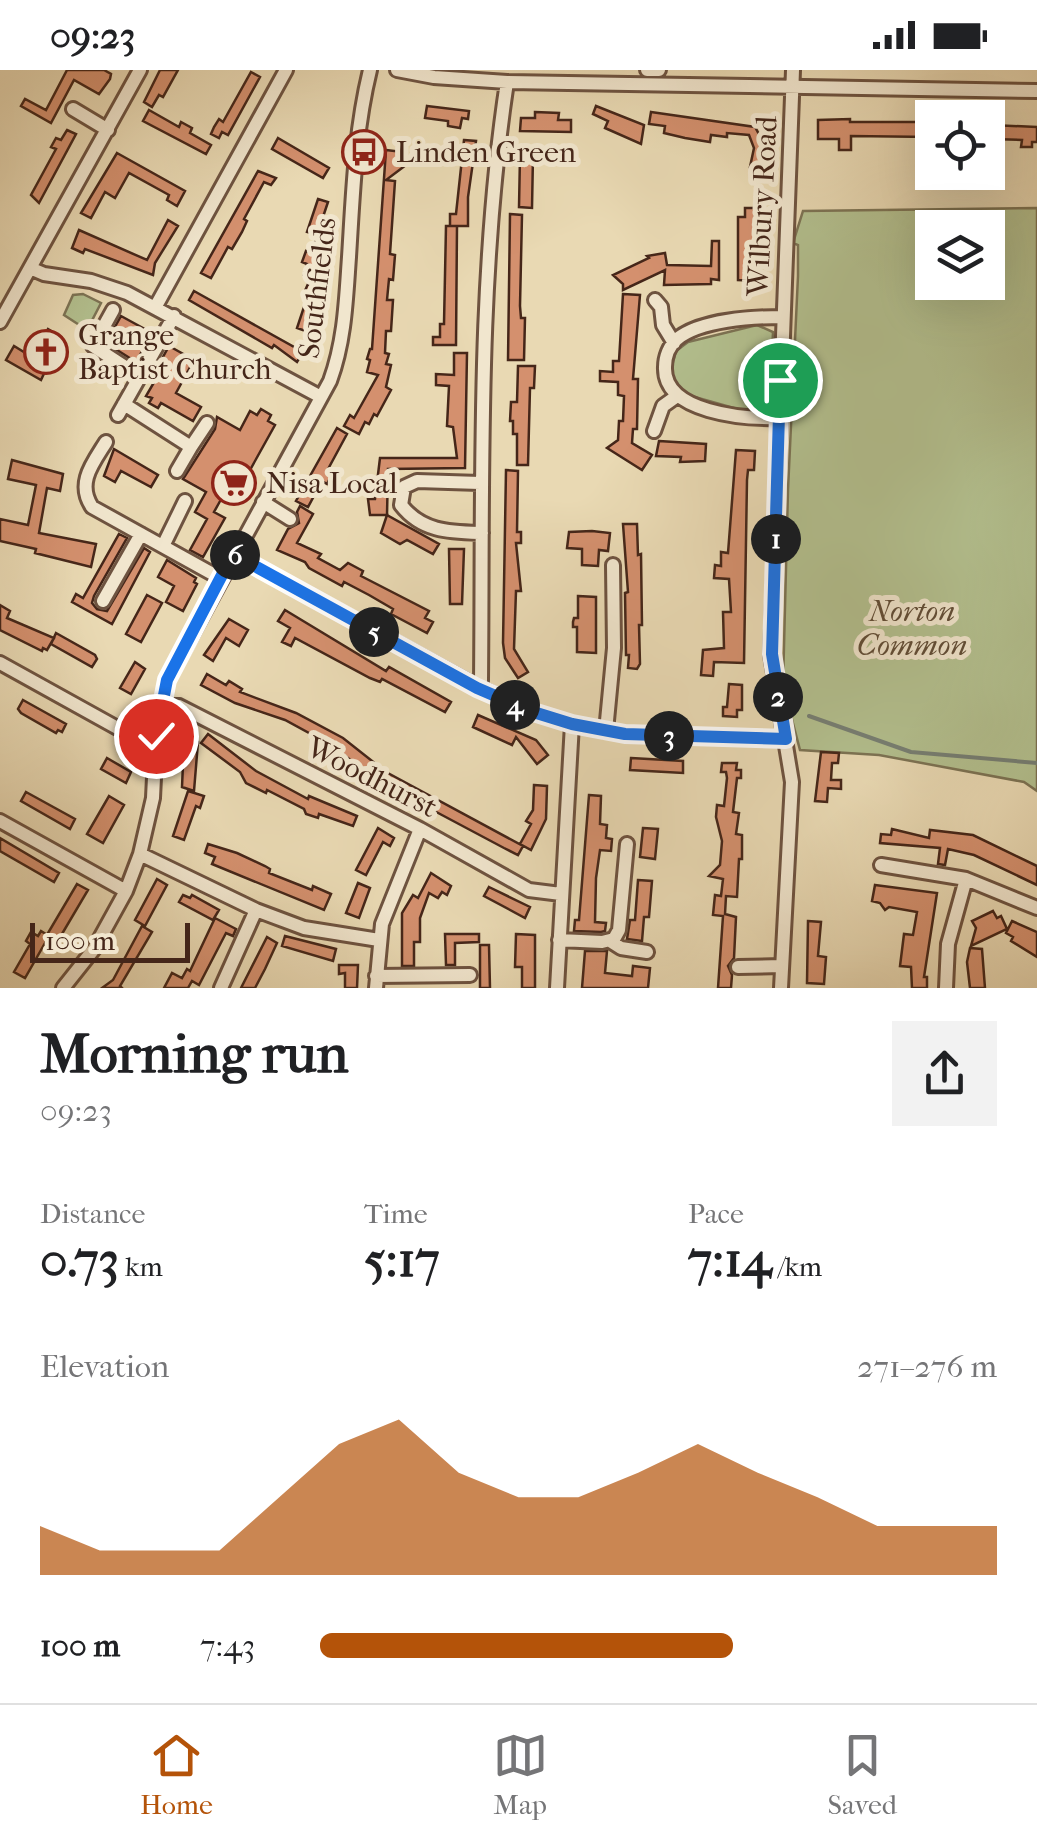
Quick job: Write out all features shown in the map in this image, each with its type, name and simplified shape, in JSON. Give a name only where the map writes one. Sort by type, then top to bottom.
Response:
[{"type":"street","points":[[0,322],[140,70]]},
{"type":"street","points":[[156,306],[286,70]]},
{"type":"street","name":"Southfields","points":[[63,988],[94,949],[126,890],[140,854],[154,798],[156,736],[167,680],[334,371],[342,338],[356,153],[370,70]]},
{"type":"street","points":[[398,70],[434,77],[507,82],[793,77],[1037,92]]},
{"type":"street","points":[[647,70],[659,70]]},
{"type":"street","name":"Wilbury Road","points":[[781,988],[792,782],[772,654],[793,77]]},
{"type":"street","points":[[477,688],[481,681],[480,483],[489,220],[507,82]]},
{"type":"street","points":[[73,109],[108,130]]},
{"type":"street","points":[[30,268],[106,285],[156,306],[320,398]]},
{"type":"street","points":[[656,300],[663,325],[674,342]]},
{"type":"street","points":[[113,310],[93,346],[139,376]]},
{"type":"street","points":[[174,316],[121,410],[191,447]]},
{"type":"street","points":[[779,418],[746,419],[682,401],[668,389],[664,370],[674,342],[694,330],[749,317],[782,317]]},
{"type":"street","points":[[654,431],[663,406],[677,396]]},
{"type":"street","points":[[178,472],[206,423]]},
{"type":"street","points":[[106,442],[87,474],[86,498],[92,507],[220,578]]},
{"type":"street","points":[[480,483],[418,481],[404,486],[401,504],[410,516],[436,531],[482,534]]},
{"type":"street","points":[[163,546],[185,501]]},
{"type":"street","points":[[262,502],[290,519]]},
{"type":"street","points":[[103,601],[140,534]]},
{"type":"street","points":[[233,554],[477,688],[530,711],[606,731],[786,739]]},
{"type":"street","points":[[606,731],[614,648],[614,565]]},
{"type":"street","points":[[0,663],[130,735],[156,736]]},
{"type":"street","name":"Woodhurst","points":[[160,704],[178,706],[420,829],[530,890],[561,894]]},
{"type":"street","points":[[558,988],[572,724]]},
{"type":"street","points":[[0,820],[126,890]]},
{"type":"street","points":[[420,829],[379,940],[376,982],[470,975]]},
{"type":"street","points":[[610,941],[618,930],[627,844]]},
{"type":"street","points":[[140,854],[256,910],[304,928],[379,940]]},
{"type":"street","points":[[881,865],[966,879],[1037,908]]},
{"type":"street","points":[[946,988],[948,944],[966,879]]},
{"type":"street","points":[[221,988],[256,910]]},
{"type":"street","points":[[559,940],[610,941],[621,948],[647,952]]},
{"type":"street","points":[[738,967],[782,966]]},
{"type":"green space","name":"Norton Common","points":[[1037,208],[1037,791],[1024,782],[879,755],[800,750],[783,685],[798,276],[798,245],[793,243],[803,211]]},
{"type":"green space","points":[[83,294],[101,303],[87,330],[64,315],[73,295]]},
{"type":"green space","points":[[757,325],[773,332],[770,402],[748,412],[684,394],[674,384],[671,370],[676,351],[688,342]]},
{"type":"building","points":[[67,70],[104,70],[111,74],[99,94],[74,80],[51,123],[21,106],[25,99],[46,110]]},
{"type":"building","points":[[160,70],[178,70],[163,97],[159,95],[152,107],[144,102]]},
{"type":"building","points":[[251,72],[260,77],[228,135],[222,132],[219,138],[211,134],[219,119],[223,122]]},
{"type":"building","points":[[427,106],[469,111],[468,119],[462,118],[460,128],[448,126],[448,121],[425,118]]},
{"type":"building","points":[[596,106],[644,125],[641,144],[605,128],[608,121],[593,114]]},
{"type":"building","points":[[149,110],[179,127],[181,122],[192,128],[190,133],[211,145],[206,154],[143,121]]},
{"type":"building","points":[[535,112],[559,113],[558,120],[571,120],[571,132],[520,131],[521,118],[535,118]]},
{"type":"building","points":[[651,112],[755,127],[766,147],[760,150],[759,167],[750,167],[754,148],[749,135],[711,135],[710,142],[685,138],[664,133],[665,126],[649,124]]},
{"type":"building","points":[[818,120],[915,122],[915,137],[851,136],[851,150],[839,150],[839,139],[818,139]]},
{"type":"building","points":[[1005,126],[1037,127],[1037,142],[1032,142],[1032,147],[1021,147],[1022,140],[1005,139]]},
{"type":"building","points":[[67,130],[76,134],[39,203],[31,195],[56,149],[51,147]]},
{"type":"building","points":[[278,138],[329,168],[323,178],[272,149]]},
{"type":"building","points":[[464,140],[476,141],[468,226],[450,226],[450,214],[456,214]]},
{"type":"building","points":[[386,150],[403,152],[402,162],[406,165],[386,180],[395,181],[390,254],[395,255],[387,300],[393,300],[385,353],[389,354],[386,364],[391,365],[386,387],[391,390],[377,416],[374,414],[369,424],[365,422],[359,434],[344,426],[350,415],[354,418],[378,375],[367,372],[367,359],[372,349]]},
{"type":"building","points":[[117,153],[185,191],[177,206],[167,200],[169,195],[129,173],[115,198],[105,192],[91,218],[81,213]]},
{"type":"building","points":[[520,156],[533,156],[532,208],[519,207]]},
{"type":"building","points":[[258,171],[276,178],[271,185],[264,182],[244,219],[247,221],[242,232],[232,249],[228,247],[211,278],[201,273]]},
{"type":"building","points":[[318,199],[328,202],[317,235],[307,232]]},
{"type":"building","points":[[745,208],[755,208],[754,260],[761,260],[760,281],[738,280],[738,217],[745,217]]},
{"type":"building","points":[[510,214],[522,215],[520,306],[521,318],[525,318],[524,360],[508,360]]},
{"type":"building","points":[[168,220],[178,226],[155,263],[153,275],[85,249],[83,253],[72,248],[79,230],[147,260]]},
{"type":"building","points":[[446,226],[457,226],[456,345],[433,345],[433,337],[440,337],[440,324],[444,324]]},
{"type":"building","points":[[712,241],[719,241],[719,280],[711,279],[711,284],[664,285],[665,270],[623,290],[623,284],[613,275],[647,256],[665,253],[667,265],[711,266]]},
{"type":"building","points":[[315,242],[325,245],[314,278],[304,275],[307,264],[302,262]]},
{"type":"building","points":[[308,284],[322,288],[308,332],[297,328]]},
{"type":"building","points":[[194,291],[303,352],[297,362],[274,345],[272,348],[189,300]]},
{"type":"building","points":[[623,294],[640,295],[633,379],[638,379],[637,429],[633,429],[632,443],[652,455],[642,470],[607,448],[618,440],[624,396],[618,395],[618,382],[600,381],[600,371],[613,372],[613,361],[619,361]]},
{"type":"building","points":[[121,316],[152,333],[136,362],[106,343]]},
{"type":"building","name":"Grange Baptist Church","points":[[48,329],[61,337],[41,380],[6,360],[14,346],[32,357]]},
{"type":"building","points":[[169,346],[194,360],[176,393],[201,407],[193,421],[161,403],[158,408],[146,396]]},
{"type":"building","points":[[454,353],[467,353],[465,468],[388,469],[387,515],[370,515],[368,499],[375,499],[380,458],[457,458],[453,427],[447,426],[449,386],[436,385],[436,374],[454,375]]},
{"type":"building","points":[[518,366],[535,366],[534,388],[530,388],[528,465],[517,465],[517,434],[513,434],[510,421],[511,402],[517,402]]},
{"type":"building","points":[[261,409],[271,415],[268,421],[275,425],[235,497],[225,492],[214,512],[225,518],[203,557],[190,550],[207,519],[195,512],[206,492],[183,479],[215,429],[217,417],[240,430],[250,411],[257,415]]},
{"type":"building","points":[[337,428],[347,434],[327,471],[332,474],[327,484],[322,481],[308,507],[296,501]]},
{"type":"building","points":[[659,441],[706,444],[705,461],[680,462],[681,457],[656,456]]},
{"type":"building","points":[[114,449],[158,475],[151,487],[121,471],[115,482],[104,476]]},
{"type":"building","points":[[736,450],[755,451],[754,470],[748,470],[747,480],[744,663],[714,662],[713,676],[701,675],[703,650],[724,648],[723,612],[731,612],[729,579],[714,578],[715,565],[721,566],[721,552],[728,553]]},
{"type":"building","points":[[12,460],[63,474],[60,491],[47,488],[39,533],[96,544],[91,567],[0,541],[0,519],[28,525],[36,485],[8,479]]},
{"type":"building","points":[[506,470],[518,471],[517,532],[521,532],[521,543],[516,543],[521,591],[516,591],[514,649],[528,672],[518,678],[505,658],[503,643]]},
{"type":"building","points":[[300,506],[313,514],[297,543],[321,554],[318,558],[340,570],[348,563],[363,571],[361,576],[429,611],[425,618],[433,622],[427,633],[391,614],[393,609],[369,595],[344,582],[342,586],[305,562],[277,550],[288,529],[299,523]]},
{"type":"building","points":[[387,515],[439,544],[433,554],[407,540],[400,544],[381,533]]},
{"type":"building","points":[[623,524],[637,524],[638,555],[641,554],[642,625],[637,669],[628,668],[626,655],[628,592]]},
{"type":"building","points":[[569,532],[610,533],[608,551],[599,550],[598,566],[582,565],[582,549],[567,548]]},
{"type":"building","points":[[119,534],[127,538],[94,596],[92,603],[97,609],[107,611],[144,548],[150,552],[112,624],[72,602],[76,594],[83,598]]},
{"type":"building","points":[[449,549],[464,549],[462,604],[450,604]]},
{"type":"building","points":[[167,560],[196,578],[197,584],[183,611],[166,602],[174,586],[158,577]]},
{"type":"building","points":[[147,595],[162,603],[141,642],[126,634]]},
{"type":"building","points":[[578,596],[596,597],[596,653],[577,652],[577,627],[573,627],[573,622],[578,618]]},
{"type":"building","points":[[0,605],[10,611],[7,618],[54,638],[47,650],[0,630]]},
{"type":"building","points":[[285,610],[386,671],[389,667],[451,702],[445,712],[295,638],[291,646],[282,642],[290,628],[278,621]]},
{"type":"building","points":[[229,619],[248,630],[239,646],[226,638],[213,661],[204,655]]},
{"type":"building","points":[[56,633],[95,655],[92,667],[51,644]]},
{"type":"building","points":[[135,662],[145,669],[131,694],[120,688]]},
{"type":"building","points":[[207,674],[226,685],[229,681],[242,689],[240,692],[296,713],[343,738],[386,772],[523,846],[518,855],[378,781],[331,745],[285,720],[235,703],[201,685]]},
{"type":"building","points":[[729,684],[742,685],[742,710],[737,710],[737,717],[723,716]]},
{"type":"building","points":[[23,700],[66,724],[62,732],[56,733],[21,713],[18,709]]},
{"type":"building","points":[[478,715],[536,740],[548,755],[537,764],[516,737],[512,745],[473,727]]},
{"type":"building","points":[[208,734],[256,771],[308,799],[309,796],[357,816],[353,826],[319,814],[318,818],[306,814],[304,809],[246,783],[240,772],[201,743]]},
{"type":"building","points":[[184,741],[198,742],[194,791],[182,787]]},
{"type":"building","points":[[821,752],[839,753],[838,763],[832,763],[831,780],[841,780],[841,789],[828,788],[827,802],[815,801]]},
{"type":"building","points":[[107,758],[131,772],[126,783],[101,769]]},
{"type":"building","points":[[631,758],[683,761],[683,773],[630,770]]},
{"type":"building","points":[[722,763],[737,763],[736,770],[741,770],[733,812],[739,813],[736,834],[742,835],[742,859],[737,897],[726,896],[725,914],[736,917],[734,958],[728,966],[731,988],[718,988],[723,916],[713,915],[715,895],[721,896],[723,879],[709,876],[720,865],[722,841],[716,817],[717,805],[724,806],[727,778],[726,772],[721,772]]},
{"type":"building","points":[[534,785],[547,786],[546,819],[531,850],[520,844],[531,824],[526,821],[533,810]]},
{"type":"building","points":[[188,791],[204,796],[200,808],[196,806],[184,840],[173,836]]},
{"type":"building","points":[[26,792],[75,819],[70,829],[21,801]]},
{"type":"building","points":[[589,795],[601,796],[600,824],[607,825],[606,838],[612,839],[611,851],[600,850],[596,878],[595,922],[606,923],[605,931],[601,932],[574,931],[575,920],[579,920]]},
{"type":"building","points":[[109,796],[124,805],[103,843],[87,834]]},
{"type":"building","points":[[378,828],[394,838],[390,846],[383,842],[366,875],[356,870]]},
{"type":"building","points":[[643,828],[658,829],[655,859],[640,857]]},
{"type":"building","points":[[892,829],[929,838],[930,830],[973,835],[1037,866],[1037,885],[974,855],[948,849],[945,865],[938,864],[940,848],[880,843],[881,834],[891,835]]},
{"type":"building","points":[[0,838],[59,873],[54,882],[0,851]]},
{"type":"building","points":[[208,844],[265,866],[269,873],[331,894],[324,910],[212,864],[215,857],[205,853]]},
{"type":"building","points":[[431,873],[451,886],[447,895],[442,892],[438,898],[429,893],[420,918],[420,942],[414,942],[414,966],[402,966],[402,913],[413,895],[418,898]]},
{"type":"building","points":[[157,879],[167,885],[145,926],[135,920]]},
{"type":"building","points":[[638,880],[652,881],[642,941],[627,939],[630,920],[635,920]]},
{"type":"building","points":[[358,883],[370,888],[359,918],[346,913]]},
{"type":"building","points":[[77,884],[88,890],[59,939],[48,933]]},
{"type":"building","points":[[875,885],[937,893],[924,977],[927,988],[912,988],[911,967],[900,966],[904,934],[913,935],[917,912],[889,907],[885,910],[872,901]]},
{"type":"building","points":[[489,887],[530,907],[525,918],[484,896]]},
{"type":"building","points":[[183,895],[192,895],[219,910],[213,920],[179,902]]},
{"type":"building","points":[[993,911],[997,918],[1001,916],[1007,929],[971,946],[976,928],[972,921]]},
{"type":"building","points":[[215,918],[236,929],[233,936],[226,933],[199,985],[192,981],[188,988],[164,988],[172,973],[182,978],[187,969],[190,971]]},
{"type":"building","points":[[808,921],[821,922],[818,956],[826,957],[824,984],[807,983]]},
{"type":"building","points":[[1012,921],[1037,932],[1037,957],[1011,941],[1013,937],[1006,933]]},
{"type":"building","points":[[142,926],[152,932],[122,988],[102,988],[113,980]]},
{"type":"building","points":[[41,931],[49,936],[25,978],[14,972],[30,944],[26,941],[31,932],[38,936]]},
{"type":"building","points":[[445,934],[479,934],[479,942],[455,943],[455,965],[446,965]]},
{"type":"building","points":[[516,934],[535,935],[535,988],[522,988],[522,967],[515,967]]},
{"type":"building","points":[[285,936],[336,949],[333,961],[282,946]]},
{"type":"building","points":[[267,937],[277,943],[265,969],[255,988],[241,988]]},
{"type":"building","points":[[480,945],[489,945],[490,988],[480,988]]},
{"type":"building","points":[[970,948],[982,949],[985,988],[970,988]]},
{"type":"building","points":[[585,951],[607,951],[605,973],[632,976],[633,966],[650,968],[648,988],[582,988]]},
{"type":"building","points":[[339,965],[358,965],[357,988],[345,988],[345,973],[339,974]]},
{"type":"waterway","points":[[809,716],[911,752],[1037,763]]},
{"type":"place","name":"Linden Green","points":[[364,152]]},
{"type":"place","name":"Grange Baptist Church","points":[[46,352]]},
{"type":"place","name":"Nisa Local","points":[[234,483]]},
{"type":"route","points":[[156,736],[167,680],[233,554],[477,688],[530,711],[625,734],[786,739],[772,654],[780,380]]}]
